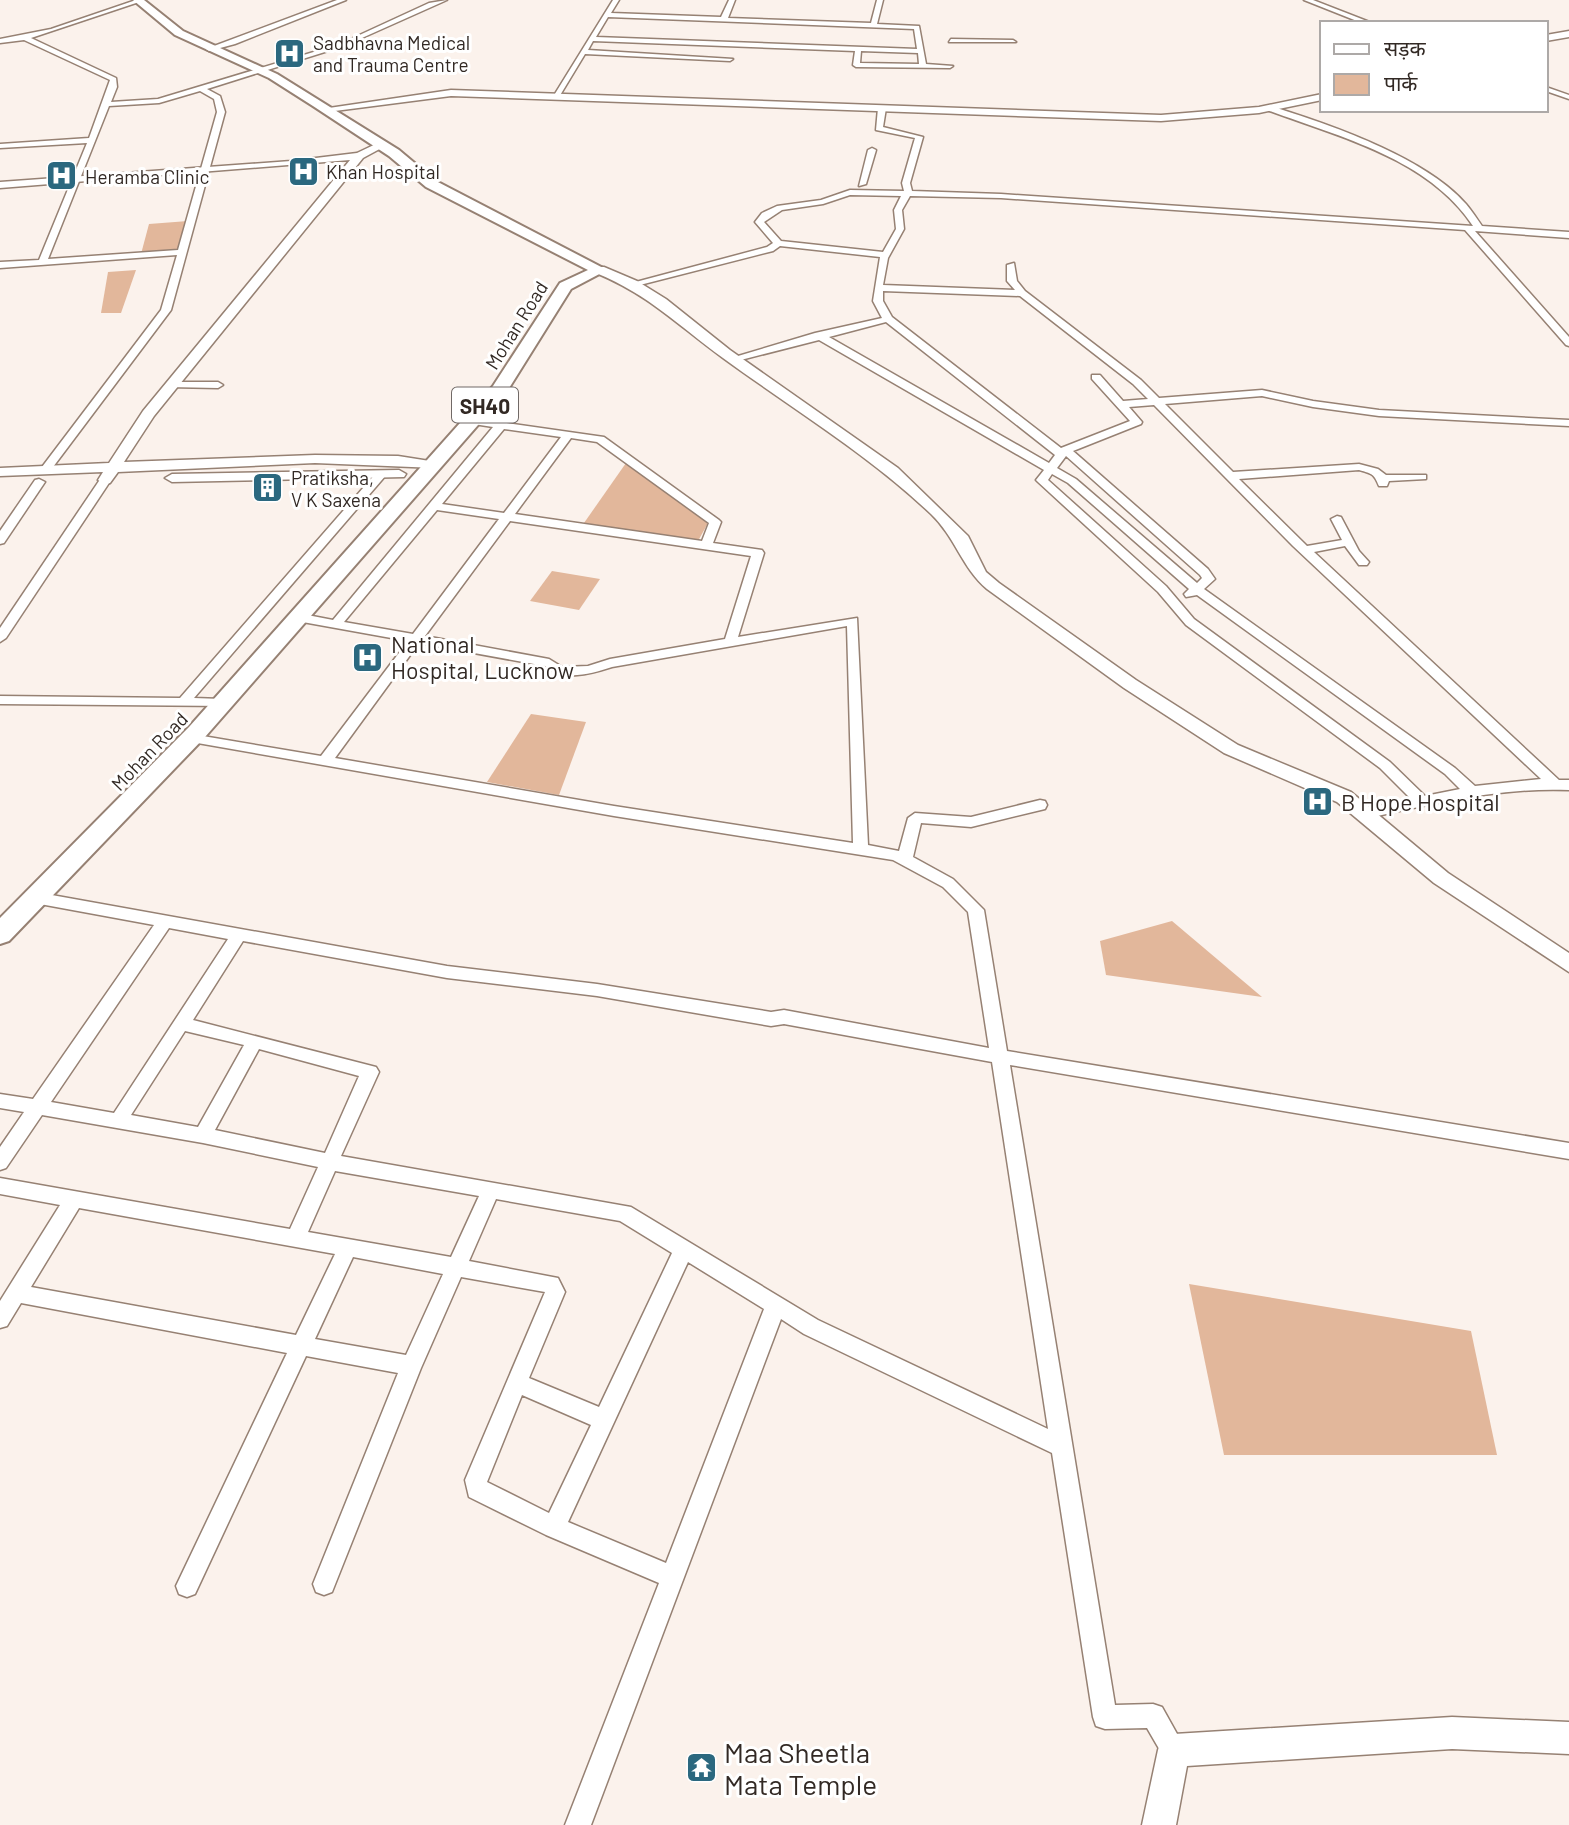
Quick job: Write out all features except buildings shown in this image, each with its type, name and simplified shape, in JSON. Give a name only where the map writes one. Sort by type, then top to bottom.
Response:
[{"type":"main road","points":[[138,0],[179,33],[258,70],[327,109],[382,145],[431,184],[600,270]]},
{"type":"main road","name":"Mohan Road","points":[[0,934],[191,738],[500,389],[565,286],[600,270]]},
{"type":"street","points":[[0,41],[47,35],[84,18],[138,0]]},
{"type":"street","points":[[209,49],[233,43],[343,0]]},
{"type":"street","points":[[106,104],[159,101],[370,35],[416,9],[444,0]]},
{"type":"street","points":[[556,95],[616,0]]},
{"type":"street","points":[[724,19],[732,0]]},
{"type":"street","points":[[874,24],[880,0]]},
{"type":"street","points":[[1307,0],[1364,21]]},
{"type":"street","points":[[658,17],[661,8]]},
{"type":"street","points":[[608,15],[917,27],[923,66]]},
{"type":"street","points":[[664,56],[687,18]]},
{"type":"street","points":[[778,56],[784,21]]},
{"type":"street","points":[[845,49],[849,23]]},
{"type":"street","points":[[762,30],[803,48],[921,51]]},
{"type":"street","points":[[1548,38],[1569,34]]},
{"type":"street","points":[[593,39],[676,35],[709,44],[847,37],[919,39]]},
{"type":"street","points":[[701,58],[713,36]]},
{"type":"street","points":[[803,48],[805,39],[847,37]]},
{"type":"street","points":[[27,39],[114,79],[92,141],[42,262]]},
{"type":"street","points":[[951,41],[1013,42]]},
{"type":"street","points":[[742,55],[747,42]]},
{"type":"street","points":[[858,50],[856,65],[950,66]]},
{"type":"street","points":[[584,52],[730,59]]},
{"type":"street","points":[[0,540],[43,476],[166,310],[221,112],[217,98],[201,88]]},
{"type":"street","points":[[1548,90],[1569,97]]},
{"type":"street","points":[[327,109],[451,93],[1103,118],[1188,116],[1270,108],[1320,97]]},
{"type":"street","points":[[882,108],[879,128],[919,137],[906,183],[908,191],[898,210],[900,229],[886,255],[878,288],[878,301],[888,318],[1063,452],[1204,572],[1209,579],[1198,590],[1175,601]]},
{"type":"street","points":[[1270,108],[1432,175],[1472,214],[1479,229]]},
{"type":"street","points":[[0,146],[92,141]]},
{"type":"street","points":[[0,185],[204,171],[359,156],[382,145]]},
{"type":"street","points":[[862,184],[873,150]]},
{"type":"street","points":[[0,638],[148,414],[359,156]]},
{"type":"street","points":[[778,243],[759,222],[762,217],[786,205],[820,203],[834,192],[908,191],[1569,235]]},
{"type":"street","points":[[1468,229],[1569,343]]},
{"type":"street","points":[[635,285],[755,255],[778,243],[886,255]]},
{"type":"street","points":[[0,265],[182,252]]},
{"type":"street","points":[[1011,265],[1012,281],[1022,293],[1137,382],[1305,550],[1561,784]]},
{"type":"street","points":[[600,270],[635,285],[662,302],[733,359],[893,471],[962,539],[979,574],[993,586],[1130,684],[1231,749],[1344,797],[1441,878],[1569,964]]},
{"type":"street","points":[[878,288],[1022,293]]},
{"type":"street","points":[[733,359],[888,318]]},
{"type":"street","points":[[818,335],[1072,481],[1198,590],[1450,771],[1472,792]]},
{"type":"street","points":[[1096,377],[1137,422],[1063,452],[1042,480],[1175,601],[1190,622],[1385,765],[1423,802]]},
{"type":"street","points":[[172,385],[218,386]]},
{"type":"street","points":[[1122,404],[1262,393],[1313,404],[1379,413],[1569,423]]},
{"type":"street","points":[[981,429],[1017,419]]},
{"type":"street","points":[[471,421],[600,439],[715,522],[706,546]]},
{"type":"street","points":[[336,624],[502,425]]},
{"type":"street","points":[[325,761],[568,435]]},
{"type":"street","points":[[0,472],[43,476],[288,460],[398,460],[427,470]]},
{"type":"street","points":[[281,476],[288,460]]},
{"type":"street","points":[[1230,476],[1359,467],[1374,471],[1383,481],[1422,477]]},
{"type":"street","points":[[109,473],[281,476],[381,474],[427,470]]},
{"type":"street","points":[[183,703],[381,474]]},
{"type":"street","points":[[0,485],[43,476]]},
{"type":"street","points":[[432,506],[758,553],[730,643]]},
{"type":"street","points":[[1337,519],[1363,562]]},
{"type":"street","points":[[1305,550],[1349,542]]},
{"type":"street","points":[[297,617],[550,663],[559,671],[589,670],[853,621],[861,849]]},
{"type":"street","points":[[0,700],[222,703]]},
{"type":"street","points":[[191,738],[861,849],[905,859],[948,883],[976,910],[1105,1717],[1153,1716],[1174,1750],[1159,1825]]},
{"type":"street","points":[[1364,814],[1472,792],[1561,784]]},
{"type":"street","points":[[905,859],[915,818],[971,822],[1040,805]]},
{"type":"street","points":[[35,898],[447,972],[597,990],[771,1019],[784,1017],[1001,1057],[1569,1152]]},
{"type":"street","points":[[0,1162],[166,921]]},
{"type":"street","points":[[118,1121],[239,934]]},
{"type":"street","points":[[182,1024],[256,1041],[371,1074],[296,1237]]},
{"type":"street","points":[[203,1135],[256,1041]]},
{"type":"street","points":[[0,1101],[203,1135],[331,1162],[624,1213],[811,1327],[1063,1447]]},
{"type":"street","points":[[0,1186],[551,1284],[555,1288],[475,1485],[480,1492],[554,1527],[672,1577]]},
{"type":"street","points":[[324,1584],[411,1366],[491,1190]]},
{"type":"street","points":[[0,1319],[73,1201]]},
{"type":"street","points":[[187,1586],[348,1247]]},
{"type":"street","points":[[554,1527],[684,1249]]},
{"type":"street","points":[[16,1293],[411,1366]]},
{"type":"street","points":[[578,1825],[775,1305]]},
{"type":"street","points":[[519,1382],[604,1420]]},
{"type":"street","points":[[1174,1750],[1452,1734],[1569,1738]]},
{"type":"green space","points":[[188,221],[180,251],[141,254],[149,224]]},
{"type":"green space","points":[[136,270],[121,313],[101,313],[108,272]]},
{"type":"green space","points":[[626,463],[708,523],[698,541],[584,523]]},
{"type":"green space","points":[[552,571],[600,579],[579,610],[530,601]]},
{"type":"green space","points":[[531,714],[586,722],[559,795],[487,782]]},
{"type":"green space","points":[[1172,921],[1262,997],[1106,975],[1100,941]]},
{"type":"green space","points":[[1189,1284],[1471,1331],[1497,1455],[1224,1455]]},
{"type":"place","name":"Sadbhavna Medical and Trauma Centre","points":[[290,53]]},
{"type":"place","name":"Khan Hospital","points":[[303,171]]},
{"type":"place","name":"Heramba Clinic","points":[[62,176]]},
{"type":"place","name":"Pratiksha, V K Saxena","points":[[268,488]]},
{"type":"place","name":"National Hospital, Lucknow","points":[[368,657]]},
{"type":"place","name":"B Hope Hospital","points":[[1318,802]]},
{"type":"place","name":"Maa Sheetla Mata Temple","points":[[701,1768]]}]
